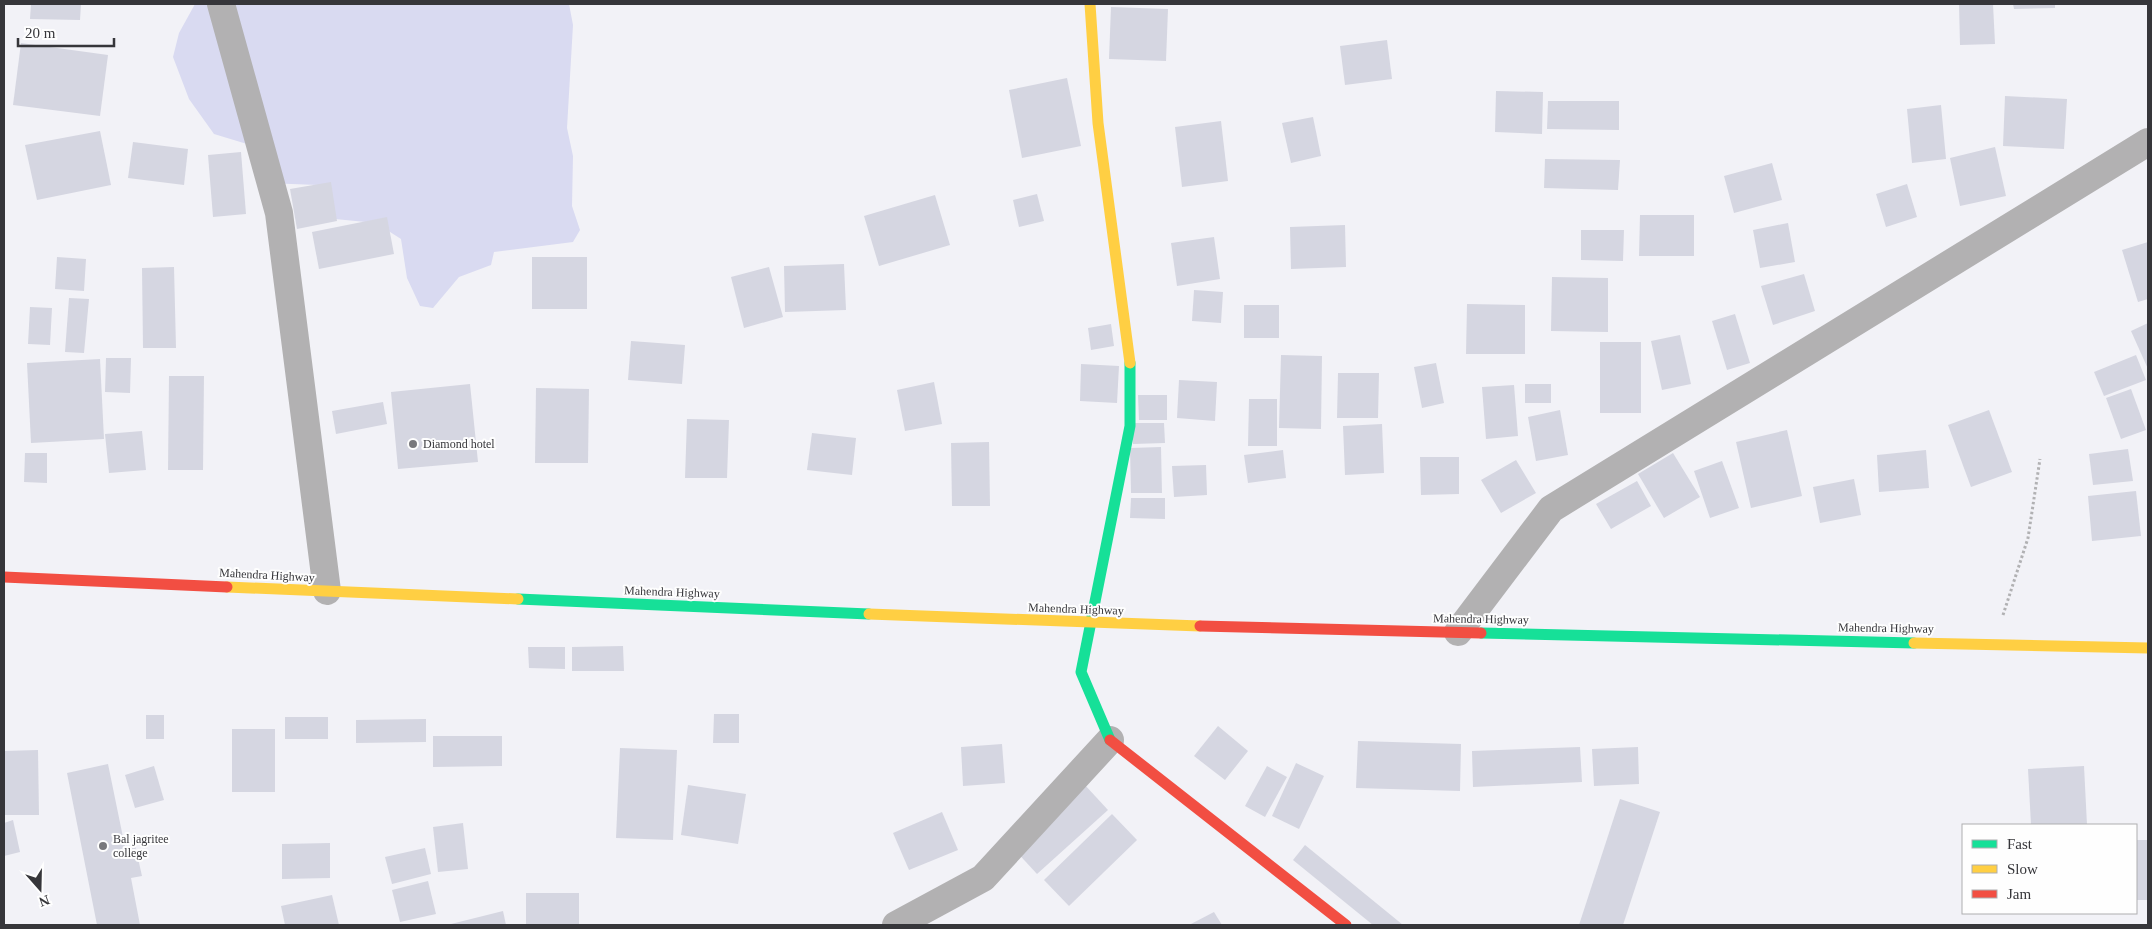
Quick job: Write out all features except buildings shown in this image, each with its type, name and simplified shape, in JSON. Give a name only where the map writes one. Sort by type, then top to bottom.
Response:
[{"type":"main road","points":[[1090,4],[1098,123],[1130,354],[1130,426],[1081,672],[1110,740],[1346,925]]},
{"type":"main road","name":"Mahendra Highway","points":[[4,577],[1091,624],[2148,648]]},
{"type":"street","points":[[221,4],[279,213],[327,591]]},
{"type":"street","points":[[1458,632],[1552,509],[2148,142]]},
{"type":"street","points":[[896,925],[983,878],[1110,740]]},
{"type":"path","points":[[1993,644],[2028,538],[2040,459]]},
{"type":"shaded area","points":[[195,4],[569,4],[573,25],[567,128],[573,156],[572,206],[580,230],[573,242],[494,252],[491,265],[459,277],[433,308],[420,306],[407,278],[401,239],[376,223],[335,219],[318,185],[265,183],[257,147],[214,134],[189,99],[173,57],[179,33]]},
{"type":"traffic: fast","points":[[1110,740],[1081,672],[1130,426],[1130,363]]},
{"type":"traffic: fast","points":[[518,599],[869,614]]},
{"type":"traffic: fast","points":[[1481,633],[1914,643]]},
{"type":"traffic: slow","points":[[1090,4],[1098,123],[1130,363]]},
{"type":"traffic: slow","points":[[227,587],[518,599]]},
{"type":"traffic: slow","points":[[869,614],[1200,626]]},
{"type":"traffic: slow","points":[[1914,643],[2148,648]]},
{"type":"traffic: jam","points":[[4,577],[227,587]]},
{"type":"traffic: jam","points":[[1200,626],[1481,633]]},
{"type":"traffic: jam","points":[[1110,740],[1346,925]]},
{"type":"place","name":"Diamond hotel","points":[[413,444]]},
{"type":"place","name":"Bal jagritee college","points":[[103,846]]}]
